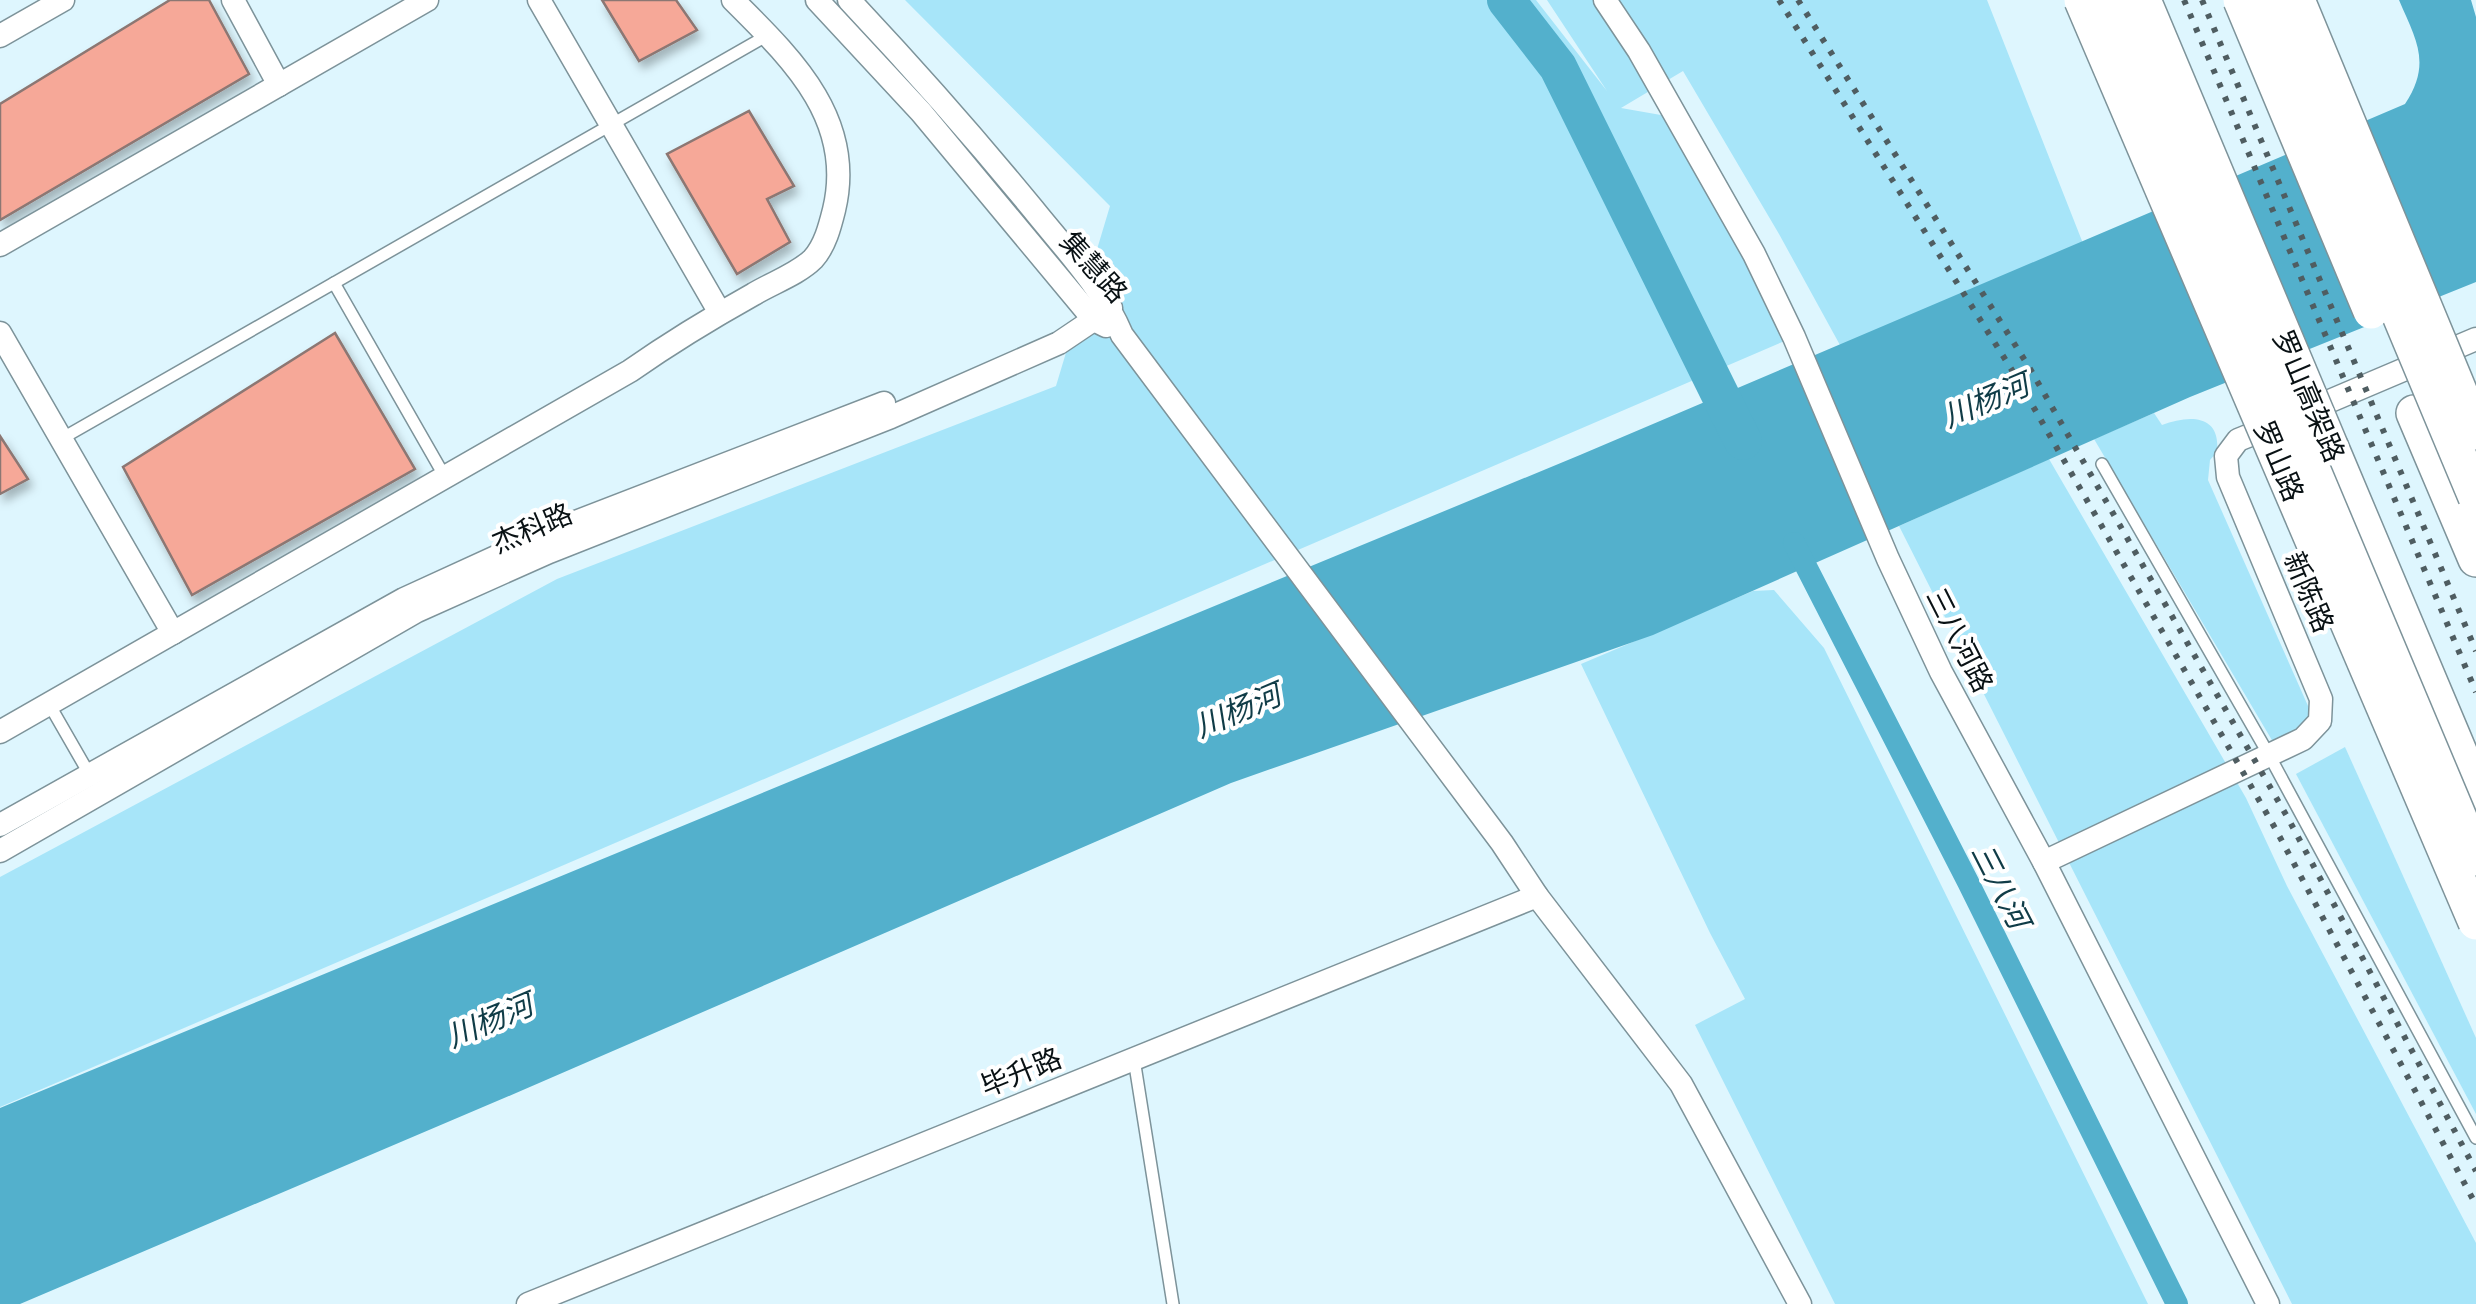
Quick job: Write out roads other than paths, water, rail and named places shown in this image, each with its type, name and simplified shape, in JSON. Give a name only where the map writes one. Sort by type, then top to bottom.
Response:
[{"type":"main road","name":"罗山路","points":[[2082,0],[2476,922]]},
{"type":"main road","points":[[2115,0],[2476,858]]},
{"type":"main road","name":"罗山高架路","points":[[2142,0],[2476,792]]},
{"type":"main road","points":[[2241,0],[2476,560]]},
{"type":"main road","points":[[2268,0],[2476,497]]},
{"type":"main road","points":[[2297,0],[2476,432]]},
{"type":"street","points":[[0,36],[63,0]]},
{"type":"street","points":[[233,0],[279,85]]},
{"type":"street","points":[[0,245],[427,0]]},
{"type":"street","points":[[539,0],[720,313]]},
{"type":"street","points":[[0,732],[630,371],[675,339],[809,262],[823,243],[836,202],[834,146],[828,122],[806,78],[733,0]]},
{"type":"street","name":"集慧路","points":[[818,0],[1122,335],[1502,843],[1537,896]]},
{"type":"street","name":"集慧路","points":[[849,0],[948,105],[1098,308]]},
{"type":"street","name":"三八河路","points":[[1605,0],[1640,50],[1711,174],[1794,337],[1888,559],[1941,672],[2044,862],[2268,1304]]},
{"type":"street","name":"杰科路","points":[[0,851],[96,784],[404,599],[554,530],[884,403],[1098,308]]},
{"type":"street","points":[[0,333],[173,633]]},
{"type":"street","name":"新陈路","points":[[2044,862],[2302,739],[2320,721],[2322,700],[2228,476],[2226,456],[2238,440],[2476,339]]},
{"type":"street","name":"杰科路","points":[[0,825],[96,784]]},
{"type":"street","points":[[1537,896],[1681,1084],[1800,1304]]},
{"type":"street","name":"毕升路","points":[[528,1304],[1537,896]]},
{"type":"lane","points":[[61,439],[768,35]]},
{"type":"lane","points":[[334,284],[446,477]]},
{"type":"lane","points":[[2102,464],[2270,755],[2476,1138]]},
{"type":"lane","points":[[49,704],[96,784]]},
{"type":"lane","points":[[1134,1059],[1173,1304]]},
{"type":"water","name":"川杨河","points":[[2399,0],[2471,0],[2476,17],[2476,282],[2190,397],[1653,635],[1231,783],[20,1304],[0,1304],[0,1108],[1580,455],[2405,104],[2418,76],[2419,64],[2415,40]]},
{"type":"waterway","points":[[1506,0],[1558,67],[1743,441]]},
{"type":"waterway","name":"三八河","points":[[1794,543],[1968,882],[2177,1304]]},
{"type":"railway","points":[[1779,0],[2015,375],[2275,828],[2476,1205]]},
{"type":"railway","points":[[1798,0],[2029,367],[2289,820],[2476,1171]]},
{"type":"railway","points":[[2184,0],[2476,692]]},
{"type":"railway","points":[[2202,0],[2476,651]]}]
